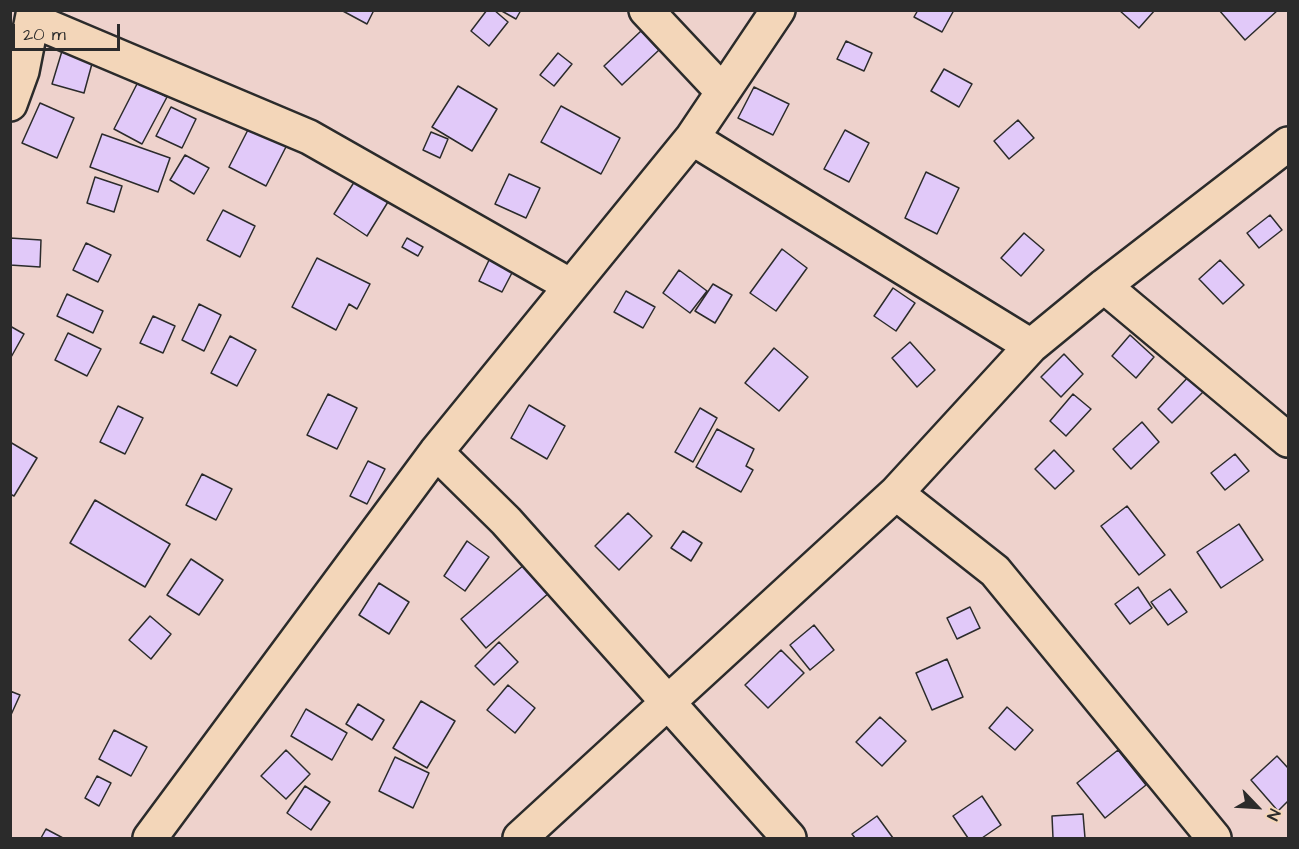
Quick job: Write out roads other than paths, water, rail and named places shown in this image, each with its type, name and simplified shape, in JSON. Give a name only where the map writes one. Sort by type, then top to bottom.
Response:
[{"type":"street","points":[[646,10],[723,92]]},
{"type":"street","points":[[150,838],[436,452],[692,138],[778,10]]},
{"type":"street","points":[[10,104],[22,71],[33,15],[309,137],[571,286]]},
{"type":"street","points":[[692,138],[1030,346]]},
{"type":"street","points":[[520,838],[896,493],[1030,346],[1288,144]]},
{"type":"street","points":[[1104,286],[1288,440]]},
{"type":"street","points":[[436,452],[506,521],[666,703],[789,838]]},
{"type":"street","points":[[896,493],[995,571],[1214,838]]}]
